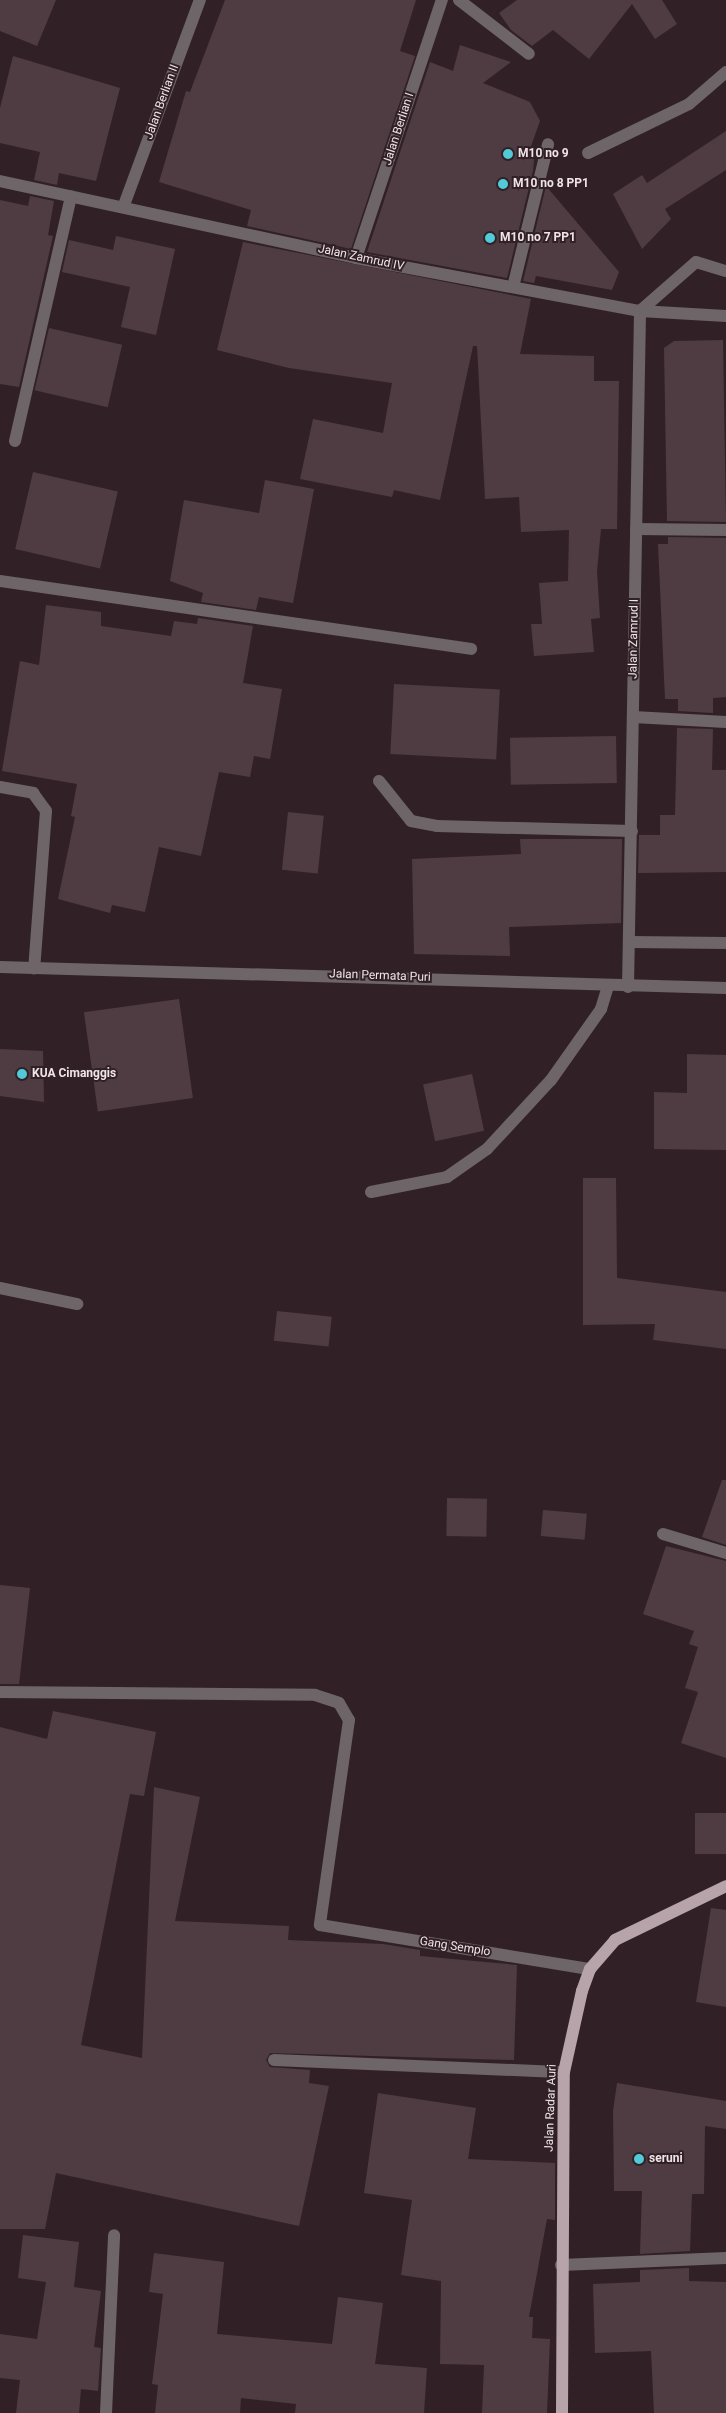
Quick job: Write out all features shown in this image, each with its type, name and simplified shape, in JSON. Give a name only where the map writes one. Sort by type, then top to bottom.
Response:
[{"type":"main road","name":"Jalan Radar Auri","points":[[562,2413],[561,2265],[564,2072],[575,2014],[590,1969],[630,1929],[726,1886]]},
{"type":"street","name":"Jalan Berlian II","points":[[124,205],[200,0]]},
{"type":"street","name":"Jalan Berlian I","points":[[356,258],[442,0]]},
{"type":"street","points":[[459,0],[529,54]]},
{"type":"street","points":[[588,153],[689,104],[726,72]]},
{"type":"street","points":[[513,287],[548,144]]},
{"type":"street","name":"Jalan Zamrud IV","points":[[0,181],[124,205],[356,258],[640,311],[726,316]]},
{"type":"street","points":[[15,441],[71,196]]},
{"type":"street","points":[[640,311],[696,262],[726,270]]},
{"type":"street","name":"Jalan Zamrud I","points":[[628,987],[640,311]]},
{"type":"street","points":[[636,529],[726,530]]},
{"type":"street","points":[[0,581],[471,649]]},
{"type":"street","points":[[633,717],[726,722]]},
{"type":"street","points":[[379,782],[411,821],[437,826],[632,831]]},
{"type":"street","points":[[0,787],[25,790],[39,798],[46,811],[34,969]]},
{"type":"street","points":[[629,942],[726,943]]},
{"type":"street","name":"Jalan Permata Puri","points":[[0,967],[252,972],[628,987],[726,988]]},
{"type":"street","points":[[371,1192],[447,1177],[487,1149],[551,1080],[601,1009],[608,986]]},
{"type":"street","points":[[0,1288],[77,1304]]},
{"type":"street","points":[[663,1534],[726,1553]]},
{"type":"street","name":"Gang Semplo","points":[[0,1692],[315,1695],[339,1703],[349,1720],[320,1926],[590,1969]]},
{"type":"street","points":[[274,2060],[564,2072]]},
{"type":"street","points":[[106,2413],[114,2235]]},
{"type":"street","points":[[561,2265],[726,2258]]},
{"type":"building","points":[[0,0],[56,0],[37,46],[0,31]]},
{"type":"building","points":[[225,0],[416,0],[400,51],[415,56],[351,249],[247,226],[251,210],[159,182],[186,91],[190,92]]},
{"type":"building","points":[[517,0],[662,0],[677,24],[655,39],[632,4],[589,59],[553,30],[532,46],[511,30],[499,13]]},
{"type":"building","points":[[460,45],[511,62],[483,83],[530,102],[540,121],[530,149],[535,150],[533,171],[507,278],[367,252],[430,62],[453,71]]},
{"type":"building","points":[[13,56],[120,88],[96,181],[59,173],[57,185],[34,180],[40,152],[0,143],[0,108]]},
{"type":"building","points":[[726,131],[726,170],[665,209],[671,219],[642,249],[613,194],[642,175],[647,183]]},
{"type":"building","points":[[546,186],[619,272],[612,290],[536,276],[534,283],[523,281]]},
{"type":"building","points":[[30,196],[54,201],[48,235],[53,236],[19,387],[0,384],[0,200],[28,206]]},
{"type":"building","points":[[116,236],[175,249],[156,335],[121,327],[130,287],[62,272],[69,240],[113,250]]},
{"type":"building","points":[[243,242],[531,299],[520,354],[594,356],[594,381],[619,381],[617,529],[601,529],[597,571],[600,618],[591,619],[594,652],[534,656],[531,624],[542,624],[539,583],[568,581],[569,530],[521,532],[519,497],[485,499],[477,346],[473,346],[440,500],[394,490],[392,497],[300,479],[313,419],[383,433],[392,383],[289,368],[217,350]]},
{"type":"building","points":[[49,328],[122,345],[108,407],[35,390]]},
{"type":"building","points":[[723,340],[726,522],[667,521],[664,348],[674,341]]},
{"type":"building","points":[[33,472],[118,492],[100,569],[15,549]]},
{"type":"building","points":[[265,480],[314,489],[293,603],[259,597],[256,610],[201,602],[203,593],[170,581],[184,500],[259,513]]},
{"type":"building","points":[[668,537],[726,538],[726,697],[713,698],[713,713],[678,711],[678,699],[665,699],[658,544],[668,544]]},
{"type":"building","points":[[46,605],[101,612],[101,626],[171,636],[174,621],[197,624],[198,618],[253,626],[243,683],[282,689],[270,759],[254,756],[250,777],[219,772],[201,856],[159,847],[145,912],[112,905],[110,913],[58,899],[75,817],[71,816],[77,784],[2,771],[20,661],[39,665]]},
{"type":"building","points":[[394,684],[500,690],[496,759],[390,754]]},
{"type":"building","points":[[677,728],[713,729],[712,770],[726,770],[726,872],[638,873],[639,835],[660,835],[660,815],[675,815]]},
{"type":"building","points":[[616,736],[617,783],[511,785],[510,738]]},
{"type":"building","points":[[288,812],[324,816],[318,873],[282,870]]},
{"type":"building","points":[[520,839],[622,839],[621,923],[509,927],[510,956],[414,954],[412,859],[521,854]]},
{"type":"building","points":[[179,999],[193,1098],[98,1111],[84,1012]]},
{"type":"building","name":"KUA Cimanggis","points":[[0,1049],[43,1051],[44,1102],[0,1096]]},
{"type":"building","points":[[687,1054],[726,1055],[726,1150],[654,1149],[654,1092],[687,1093]]},
{"type":"building","points":[[472,1074],[484,1131],[435,1141],[423,1084]]},
{"type":"building","points":[[583,1178],[616,1178],[617,1278],[726,1292],[726,1349],[653,1340],[655,1324],[583,1325]]},
{"type":"building","points":[[277,1311],[332,1317],[329,1347],[274,1341]]},
{"type":"building","points":[[722,1480],[726,1480],[726,1545],[702,1537]]},
{"type":"building","points":[[447,1498],[487,1499],[486,1537],[446,1536]]},
{"type":"building","points":[[543,1510],[587,1514],[585,1540],[541,1536]]},
{"type":"building","points":[[666,1546],[726,1561],[726,1758],[681,1743],[698,1692],[685,1688],[698,1647],[689,1644],[694,1631],[643,1614]]},
{"type":"building","points":[[0,1585],[30,1588],[19,1684],[0,1684]]},
{"type":"building","points":[[53,1711],[156,1732],[144,1796],[130,1794],[81,2045],[142,2058],[154,1787],[200,1797],[175,1921],[289,1926],[288,1940],[383,1944],[420,1950],[420,1956],[517,1965],[514,2060],[270,2053],[266,2060],[270,2067],[310,2070],[309,2083],[329,2086],[299,2226],[56,2173],[45,2229],[0,2229],[0,1727],[47,1739]]},
{"type":"building","points":[[695,1813],[726,1813],[726,1854],[695,1854]]},
{"type":"building","points":[[711,1908],[726,1910],[726,2007],[696,2002]]},
{"type":"building","points":[[617,2083],[726,2101],[726,2129],[705,2126],[704,2194],[692,2194],[690,2251],[640,2254],[642,2191],[614,2191],[613,2111]]},
{"type":"building","points":[[378,2093],[476,2108],[468,2159],[555,2163],[555,2220],[547,2219],[529,2317],[533,2317],[532,2338],[550,2339],[547,2413],[482,2413],[484,2365],[440,2364],[441,2281],[401,2275],[412,2200],[364,2193]]},
{"type":"building","points":[[23,2235],[79,2242],[74,2287],[101,2291],[94,2347],[101,2348],[98,2391],[81,2389],[79,2413],[16,2413],[20,2380],[0,2378],[0,2334],[37,2339],[46,2282],[18,2278]]},
{"type":"building","points":[[154,2253],[224,2262],[217,2334],[332,2344],[338,2297],[383,2303],[375,2364],[427,2368],[424,2413],[295,2413],[296,2404],[241,2398],[240,2413],[155,2413],[158,2385],[152,2384],[163,2294],[149,2292]]},
{"type":"building","points":[[689,2268],[689,2281],[726,2282],[726,2413],[654,2413],[651,2351],[595,2353],[593,2284],[640,2282],[640,2270]]},
{"type":"place","name":"M10 no 9","points":[[508,154]]},
{"type":"place","name":"M10 no 8 PP1","points":[[503,184]]},
{"type":"place","name":"M10 no 7 PP1","points":[[490,238]]},
{"type":"place","name":"KUA Cimanggis","points":[[22,1074]]},
{"type":"place","name":"seruni","points":[[639,2159]]}]
